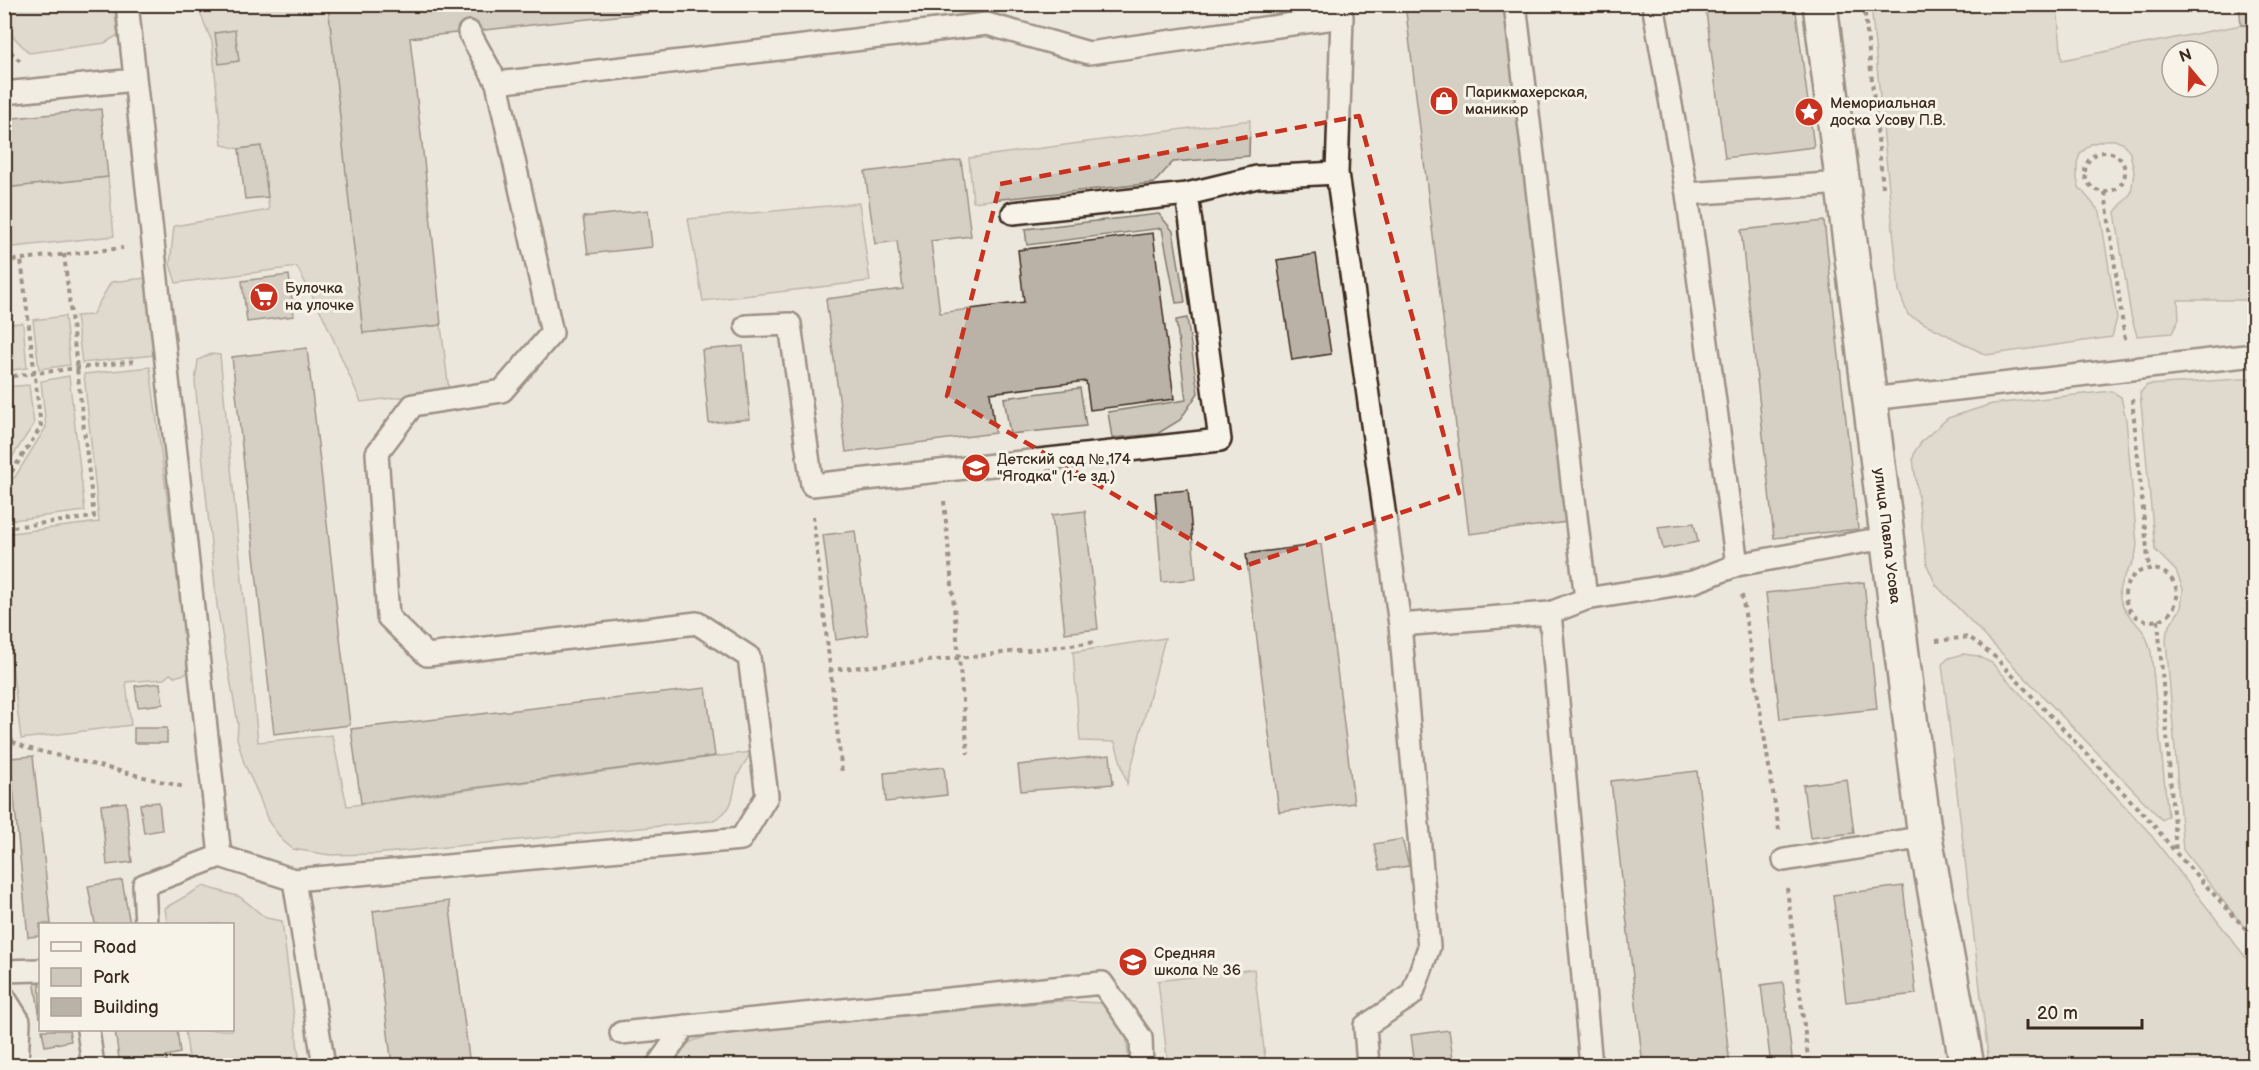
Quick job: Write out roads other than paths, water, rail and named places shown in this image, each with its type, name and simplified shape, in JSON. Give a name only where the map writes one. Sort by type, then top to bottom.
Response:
[{"type":"street","name":"улица Павла Усова","points":[[1820,4],[1925,837],[1967,1065]]},
{"type":"lane","points":[[127,4],[220,856]]},
{"type":"lane","points":[[1515,4],[1586,599]]},
{"type":"lane","points":[[1653,4],[1688,194],[1737,565]]},
{"type":"lane","points":[[497,83],[987,24],[1089,53],[1338,11],[1337,173],[1400,625],[1429,946],[1412,995],[1365,1026],[1368,1065]]},
{"type":"lane","points":[[146,923],[144,885],[220,856],[294,880],[741,839],[767,796],[749,657],[697,623],[427,654],[388,617],[377,453],[412,405],[502,391],[552,333],[497,83],[469,32]]},
{"type":"lane","points":[[4,93],[135,80]]},
{"type":"lane","points":[[1013,213],[1186,194],[1257,177],[1337,173]]},
{"type":"lane","points":[[1688,194],[1842,183]]},
{"type":"lane","points":[[746,326],[790,324],[812,485],[1220,440],[1186,194]]},
{"type":"lane","points":[[1870,399],[2254,355]]},
{"type":"lane","points":[[1400,625],[1550,613],[1586,599],[1693,582],[1737,565],[1867,541],[1887,540]]},
{"type":"lane","points":[[1550,613],[1591,1065]]},
{"type":"lane","points":[[1784,860],[1925,837]]},
{"type":"lane","points":[[294,880],[324,1065]]},
{"type":"lane","points":[[4,971],[39,970]]},
{"type":"lane","points":[[621,1033],[1102,983],[1141,1038],[1142,1065]]},
{"type":"lane","points":[[4,997],[19,1021],[17,1065]]},
{"type":"lane","points":[[657,1065],[685,1026]]},
{"type":"lane","points":[[88,1031],[93,1065]]},
{"type":"place","name":"Парикмахерская, маникюр","points":[[1444,101]]},
{"type":"place","name":"Мемориальная доска Усову П.В.","points":[[1809,112]]},
{"type":"place","name":"Булочка на улочке","points":[[264,297]]},
{"type":"place","name":"Детский сад № 174 \"Ягодка\" (1-е зд.)","points":[[976,468]]},
{"type":"place","name":"Средняя школа № 36","points":[[1133,962]]}]
